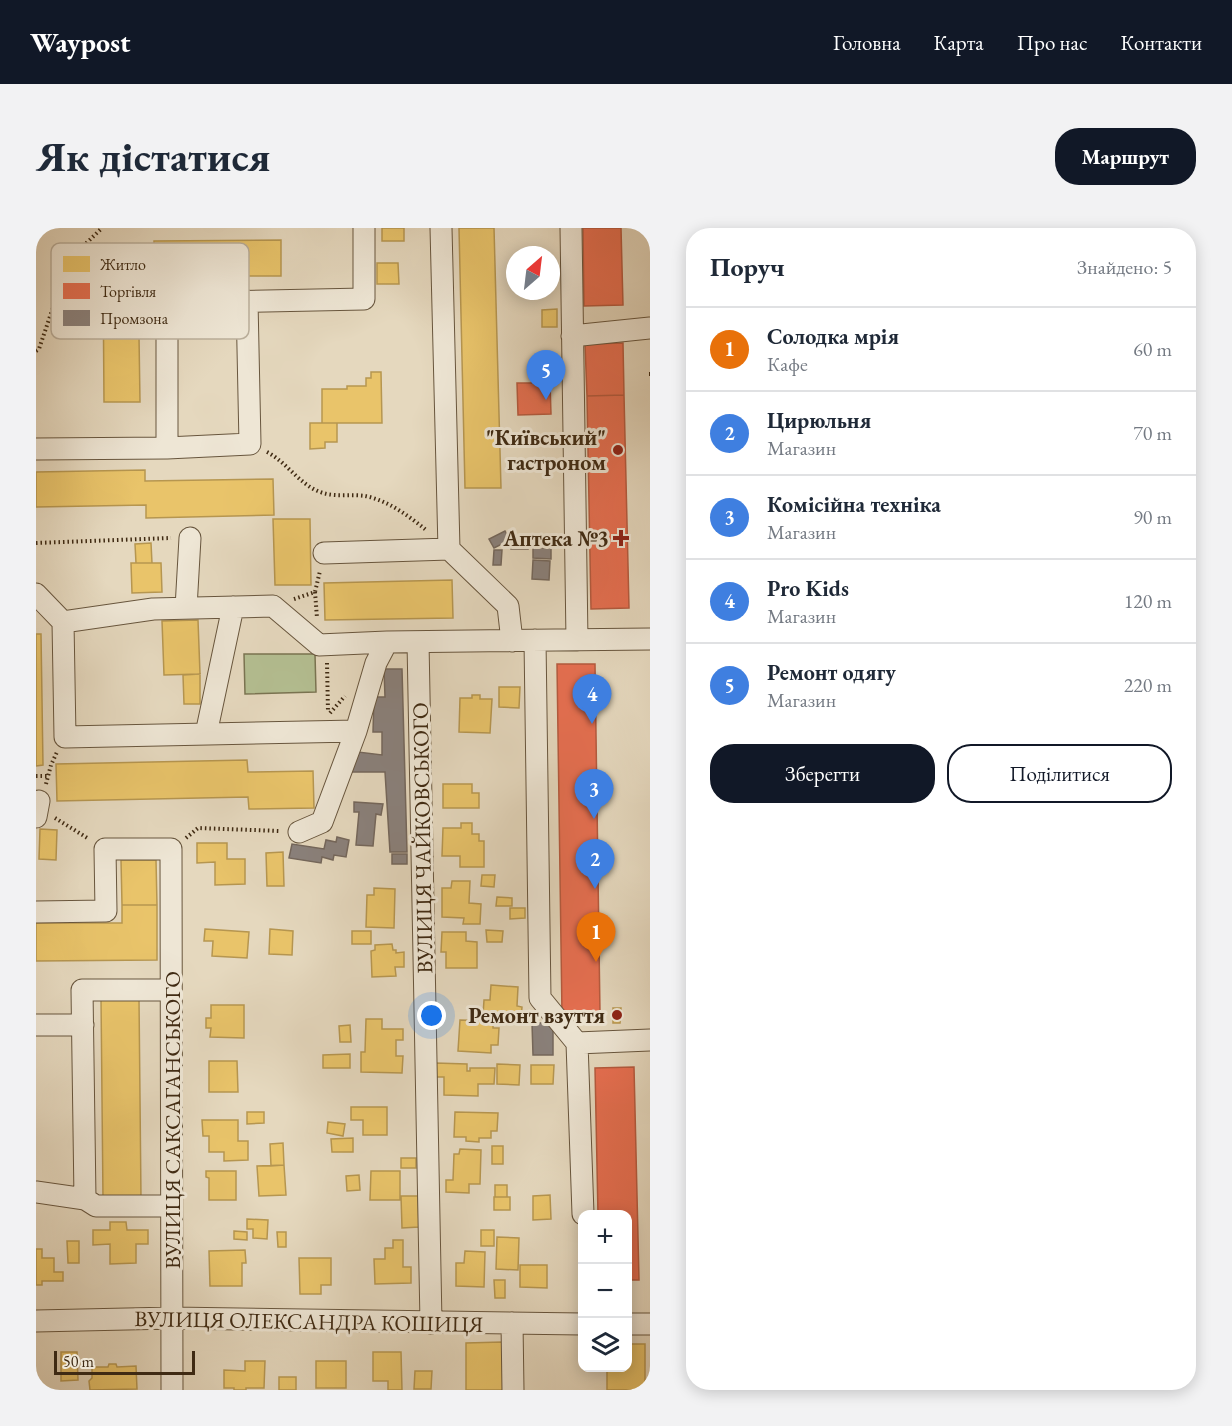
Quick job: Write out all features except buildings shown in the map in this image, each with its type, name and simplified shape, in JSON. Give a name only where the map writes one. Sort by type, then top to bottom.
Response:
[{"type":"street","points":[[249,302],[364,299],[364,228]]},
{"type":"street","points":[[441,228],[449,549],[508,606],[512,641]]},
{"type":"street","points":[[571,228],[577,640]]},
{"type":"street","points":[[572,336],[650,328]]},
{"type":"street","points":[[167,339],[167,448]]},
{"type":"street","points":[[36,449],[167,448],[250,444],[248,339]]},
{"type":"street","points":[[186,608],[190,538]]},
{"type":"street","points":[[324,553],[449,549]]},
{"type":"street","points":[[36,594],[63,622],[65,737],[356,730]]},
{"type":"street","points":[[63,622],[153,609],[273,606],[319,645],[650,639]]},
{"type":"street","points":[[206,734],[233,607]]},
{"type":"street","points":[[535,640],[540,998],[577,1043],[583,1210]]},
{"type":"street","points":[[299,832],[322,822],[356,730],[376,663],[387,642]]},
{"type":"street","name":"ВУЛИЦЯ ЧАЙКОВСЬКОГО","points":[[418,642],[431,1323]]},
{"type":"street","points":[[36,912],[106,911],[105,849],[171,849]]},
{"type":"street","name":"ВУЛИЦЯ САКСАГАНСЬКОГО","points":[[171,849],[172,1390]]},
{"type":"street","points":[[86,1199],[82,990],[171,990]]},
{"type":"street","points":[[36,1025],[83,1025]]},
{"type":"street","points":[[577,1043],[650,1040]]},
{"type":"street","points":[[36,1192],[86,1199],[96,1206],[171,1206]]},
{"type":"street","name":"ВУЛИЦЯ ОЛЕКСАНДРА КОШИЦЯ","points":[[36,1321],[172,1318],[578,1324]]},
{"type":"street","points":[[512,1323],[513,1390]]},
{"type":"street","points":[[632,1324],[650,1324]]},
{"type":"path","points":[[87,243],[102,228]]},
{"type":"path","points":[[36,351],[39,349],[51,313]]},
{"type":"path","points":[[250,444],[274,456],[300,480],[323,493],[368,496],[388,505],[413,519],[449,549]]},
{"type":"path","points":[[36,543],[190,538]]},
{"type":"path","points":[[273,606],[315,592],[324,553]]},
{"type":"path","points":[[327,644],[328,715]]},
{"type":"path","points":[[65,737],[51,765],[38,809],[105,849]]},
{"type":"path","points":[[36,776],[49,776]]},
{"type":"path","points":[[171,849],[198,828],[299,832]]},
{"type":"green space","points":[[244,654],[315,654],[316,692],[245,694]]},
{"type":"place","name":"Ремонт одягу","points":[[546,400]]},
{"type":"place","name":"\"Київський\" гастроном","points":[[618,450]]},
{"type":"place","name":"Аптека №3","points":[[621,538]]},
{"type":"place","name":"Pro Kids","points":[[592,724]]},
{"type":"place","name":"Комісійна техніка","points":[[594,819]]},
{"type":"place","name":"Цирюльня","points":[[595,889]]},
{"type":"place","name":"Солодка мрія","points":[[596,962]]},
{"type":"place","name":"Ремонт взуття","points":[[617,1015]]}]
